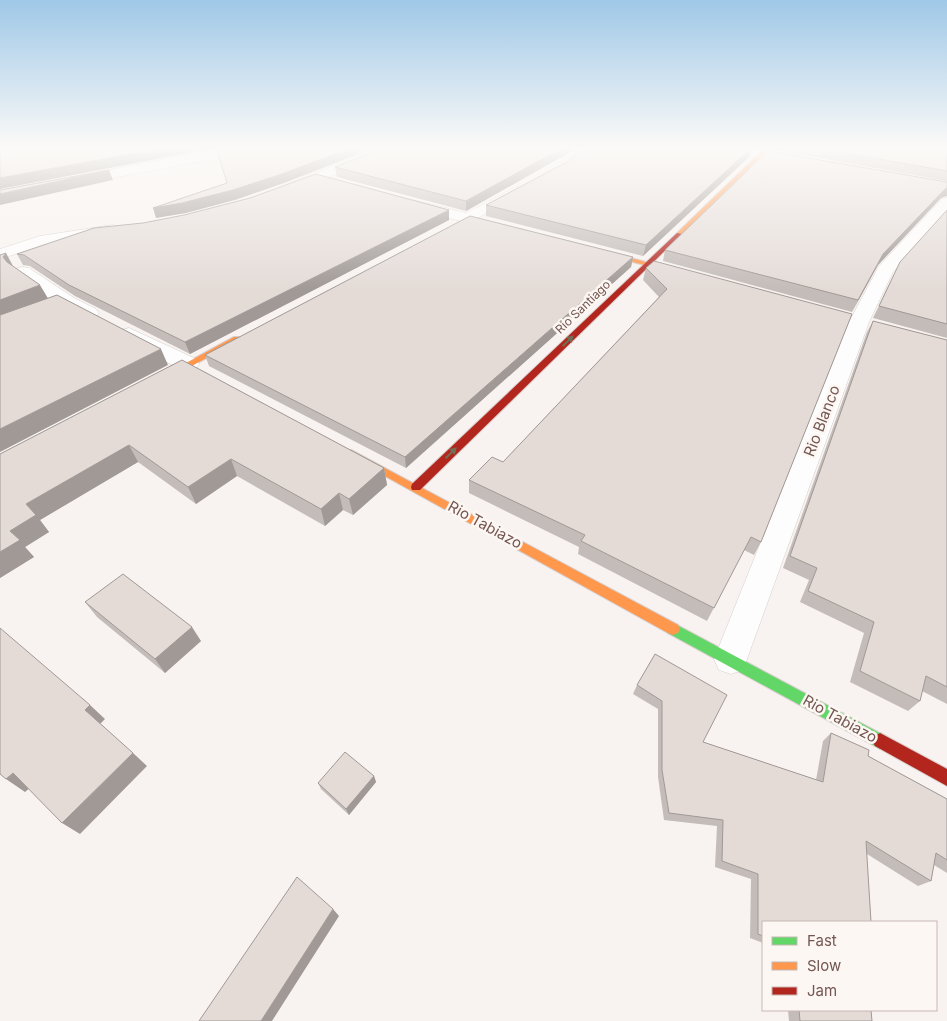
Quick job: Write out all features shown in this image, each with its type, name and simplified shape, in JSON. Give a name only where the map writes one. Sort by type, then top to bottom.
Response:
[{"type":"street","points":[[451,227],[510,195]]},
{"type":"street","name":"Rio Santiago","points":[[416,487],[720,195]]},
{"type":"street","points":[[401,201],[487,223]]},
{"type":"street","name":"Rio Blanco","points":[[731,659],[859,322],[886,270],[947,202]]},
{"type":"street","points":[[0,254],[40,241],[85,233],[129,229]]},
{"type":"street","points":[[582,247],[668,269]]},
{"type":"street","points":[[22,272],[58,305],[106,322],[195,369]]},
{"type":"street","points":[[142,389],[195,369],[250,332]]},
{"type":"street","name":"Rio Tabiazo","points":[[339,446],[947,778]]},
{"type":"building","points":[[193,195],[215,195],[182,203],[153,208]]},
{"type":"building","points":[[259,195],[392,195],[449,210],[185,342],[69,285],[24,255],[17,254],[94,228],[143,223],[184,215]]},
{"type":"building","points":[[442,195],[478,195],[466,201]]},
{"type":"building","points":[[505,195],[701,195],[646,245],[486,205]]},
{"type":"building","points":[[723,195],[940,195],[883,254],[858,300],[665,250]]},
{"type":"building","points":[[947,210],[947,324],[879,306],[900,262]]},
{"type":"building","points":[[470,216],[633,257],[405,457],[205,355]]},
{"type":"building","points":[[6,253],[3,257],[7,262],[40,285],[0,300],[0,255]]},
{"type":"building","points":[[654,261],[852,314],[761,542],[751,537],[714,608],[581,541],[585,535],[469,480],[492,457],[503,462],[667,289],[646,268]]},
{"type":"building","points":[[57,295],[161,349],[0,429],[0,315]]},
{"type":"building","points":[[873,321],[947,340],[947,687],[926,676],[920,701],[860,671],[874,622],[808,591],[817,568],[790,556]]},
{"type":"building","points":[[182,360],[384,468],[349,499],[339,493],[321,509],[231,459],[188,487],[129,445],[26,504],[36,515],[10,531],[20,540],[0,552],[0,454]]},
{"type":"building","points":[[123,574],[192,627],[155,659],[85,602]]},
{"type":"building","points":[[0,628],[90,705],[85,710],[133,753],[62,823],[13,773],[6,779],[0,774]]},
{"type":"building","points":[[655,654],[727,695],[703,742],[823,782],[831,733],[869,750],[868,756],[947,799],[947,860],[936,853],[931,881],[866,841],[871,921],[762,921],[762,936],[758,934],[758,874],[722,861],[723,820],[669,813],[662,770],[662,701],[637,685]]},
{"type":"building","points":[[345,752],[374,776],[346,809],[318,783]]},
{"type":"building","points":[[297,877],[333,909],[261,1021],[199,1021]]},
{"type":"building","points":[[799,1011],[871,1011],[872,1021],[800,1021]]},
{"type":"traffic: fast","points":[[673,629],[880,741]]},
{"type":"traffic: slow","points":[[679,234],[720,195]]},
{"type":"traffic: slow","points":[[597,251],[648,264]]},
{"type":"traffic: slow","points":[[156,382],[237,339]]},
{"type":"traffic: slow","points":[[351,453],[673,629]]},
{"type":"traffic: jam","points":[[416,487],[679,234]]},
{"type":"traffic: jam","points":[[880,741],[947,778]]}]
